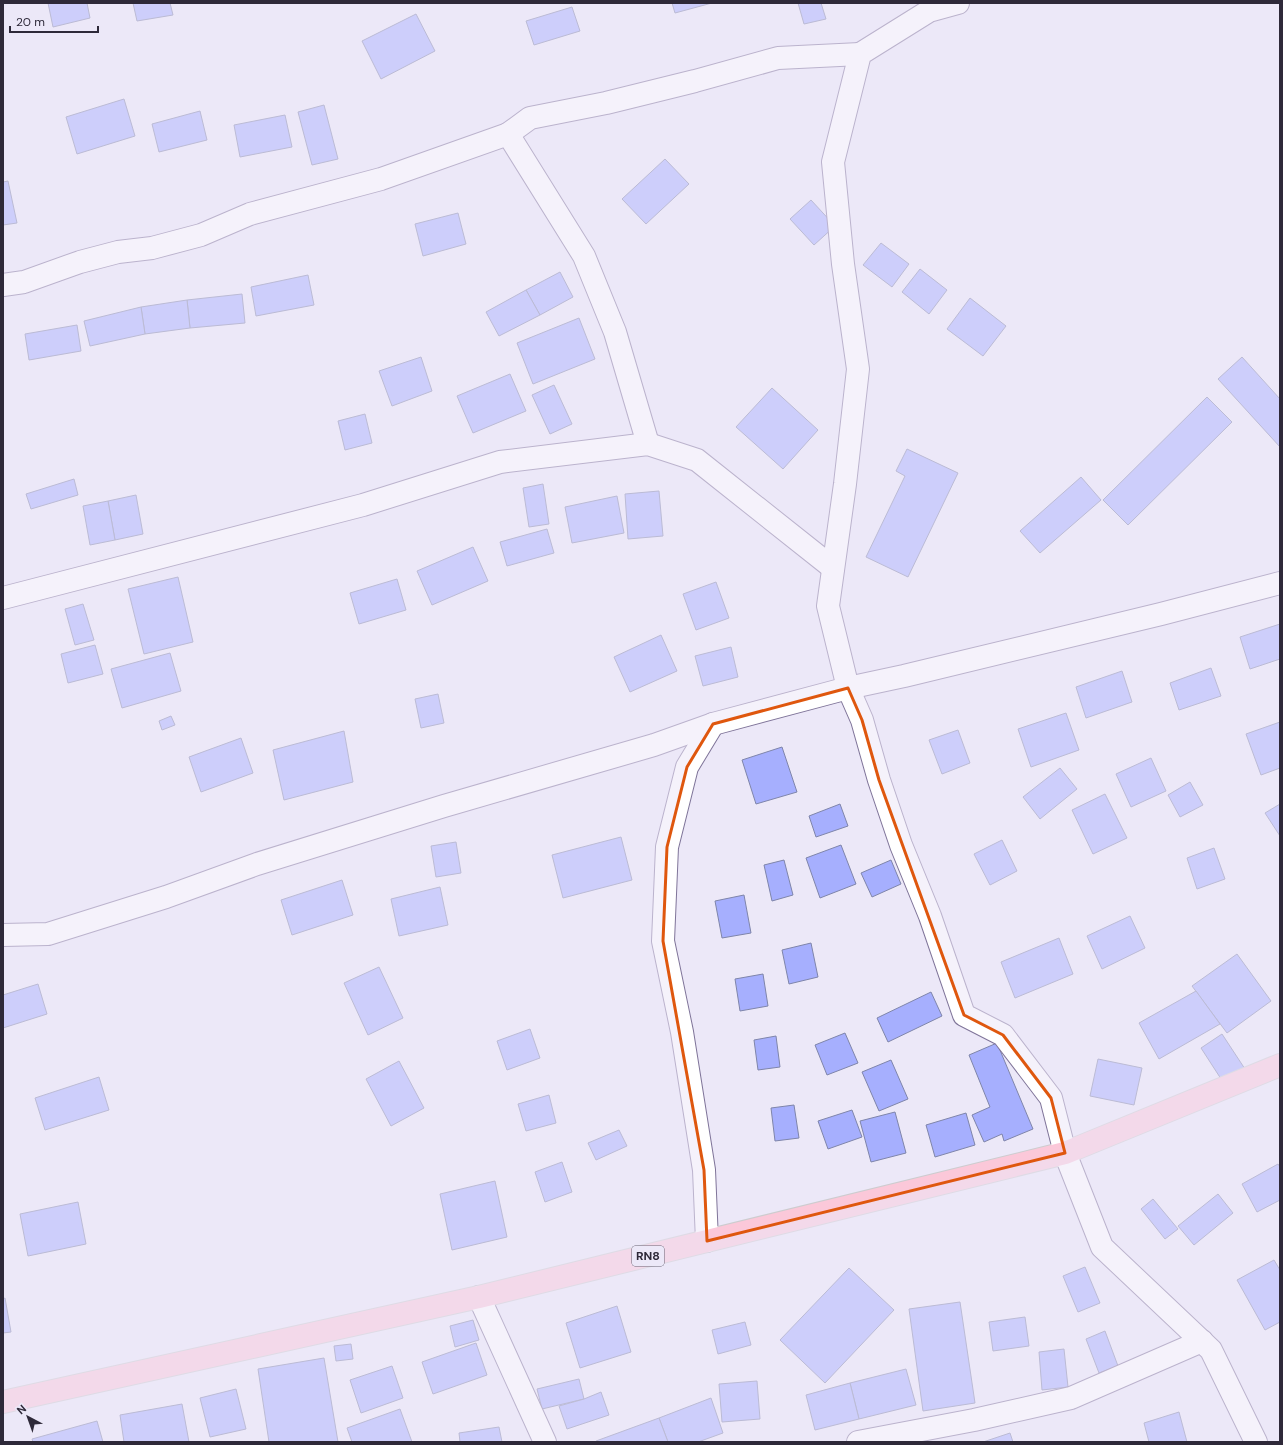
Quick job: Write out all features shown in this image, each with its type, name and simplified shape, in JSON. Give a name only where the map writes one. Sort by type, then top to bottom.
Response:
[{"type":"main road","name":"RN8","points":[[3,1402],[479,1297],[1065,1153],[1280,1065]]},
{"type":"street","points":[[3,286],[24,282],[80,262],[118,252],[152,248],[201,235],[250,214],[381,179],[508,134],[530,118],[606,103],[695,81],[778,58],[860,54],[929,11],[958,3]]},
{"type":"street","points":[[860,54],[833,162],[843,264],[858,368],[845,484],[828,606],[848,688],[862,720],[884,795],[901,845],[930,916],[964,1015],[1003,1035],[1051,1098],[1065,1153],[1102,1247],[1211,1350],[1256,1442]]},
{"type":"street","points":[[508,134],[584,256],[615,332],[648,444]]},
{"type":"street","points":[[3,598],[363,505],[500,462],[648,444],[697,460],[833,568]]},
{"type":"street","points":[[3,935],[48,934],[166,897],[257,864],[466,799],[654,745],[713,724],[848,688],[904,676],[1161,614],[1280,583]]},
{"type":"street","points":[[707,1241],[704,1170],[682,1032],[664,941],[667,848],[687,767],[713,724]]},
{"type":"street","points":[[479,1297],[545,1442]]},
{"type":"street","points":[[858,1442],[974,1420],[1071,1398],[1202,1341]]},
{"type":"highlighted area","points":[[848,688],[862,720],[879,780],[964,1015],[1003,1035],[1051,1098],[1065,1153],[707,1241],[704,1170],[663,941],[667,847],[687,767],[713,724]]},
{"type":"building","points":[[48,3],[87,3],[90,18],[53,27]]},
{"type":"building","points":[[133,3],[170,3],[173,15],[137,21]]},
{"type":"building","points":[[672,3],[712,3],[675,13]]},
{"type":"building","points":[[798,3],[821,3],[826,19],[804,24]]},
{"type":"building","points":[[572,7],[580,31],[534,45],[526,21]]},
{"type":"building","points":[[416,14],[435,51],[381,79],[362,41]]},
{"type":"building","points":[[124,99],[135,136],[77,154],[66,117]]},
{"type":"building","points":[[324,105],[338,159],[312,165],[298,112]]},
{"type":"building","points":[[200,111],[207,140],[159,152],[152,124]]},
{"type":"building","points":[[285,115],[292,147],[240,157],[234,125]]},
{"type":"building","points":[[665,159],[689,184],[646,224],[622,199]]},
{"type":"building","points":[[8,181],[17,223],[3,225],[3,182]]},
{"type":"building","points":[[811,200],[835,226],[814,245],[790,219]]},
{"type":"building","points":[[458,213],[466,244],[423,256],[415,224]]},
{"type":"building","points":[[881,243],[909,264],[892,287],[863,265]]},
{"type":"building","points":[[920,269],[947,290],[929,314],[902,292]]},
{"type":"building","points":[[560,272],[573,297],[540,315],[526,290]]},
{"type":"building","points":[[308,275],[314,305],[256,316],[251,287]]},
{"type":"building","points":[[526,290],[540,315],[499,336],[486,312]]},
{"type":"building","points":[[242,294],[245,323],[190,328],[187,300]]},
{"type":"building","points":[[970,298],[1006,326],[983,356],[947,329]]},
{"type":"building","points":[[187,300],[190,328],[145,334],[141,307]]},
{"type":"building","points":[[141,307],[145,334],[90,346],[84,321]]},
{"type":"building","points":[[579,318],[595,359],[533,384],[517,343]]},
{"type":"building","points":[[77,325],[81,351],[29,360],[25,334]]},
{"type":"building","points":[[421,357],[432,391],[392,406],[379,371]]},
{"type":"building","points":[[1242,357],[1280,399],[1280,447],[1218,379]]},
{"type":"building","points":[[510,374],[526,411],[473,433],[457,396]]},
{"type":"building","points":[[554,385],[572,424],[550,434],[532,395]]},
{"type":"building","points":[[772,388],[818,430],[783,469],[736,427]]},
{"type":"building","points":[[1207,397],[1232,422],[1128,525],[1103,500]]},
{"type":"building","points":[[365,414],[372,443],[345,450],[338,421]]},
{"type":"building","points":[[907,449],[958,473],[908,577],[866,557],[905,476],[896,471]]},
{"type":"building","points":[[1081,477],[1101,500],[1040,553],[1020,531]]},
{"type":"building","points":[[74,479],[78,495],[31,509],[26,494]]},
{"type":"building","points":[[543,484],[549,524],[529,527],[523,488]]},
{"type":"building","points":[[659,491],[663,536],[628,539],[625,494]]},
{"type":"building","points":[[136,495],[143,534],[115,540],[108,501]]},
{"type":"building","points":[[617,496],[624,533],[572,543],[565,507]]},
{"type":"building","points":[[108,501],[115,540],[90,545],[83,506]]},
{"type":"building","points":[[547,529],[554,553],[507,566],[500,542]]},
{"type":"building","points":[[473,547],[488,581],[432,605],[417,571]]},
{"type":"building","points":[[178,577],[193,642],[144,654],[128,589]]},
{"type":"building","points":[[397,579],[406,610],[359,624],[350,593]]},
{"type":"building","points":[[716,582],[729,618],[696,630],[683,594]]},
{"type":"building","points":[[83,604],[94,640],[75,645],[65,609]]},
{"type":"building","points":[[1280,624],[1280,659],[1250,669],[1240,637]]},
{"type":"building","points":[[661,635],[677,671],[630,692],[614,657]]},
{"type":"building","points":[[95,645],[103,674],[68,683],[61,654]]},
{"type":"building","points":[[731,647],[738,677],[703,686],[695,656]]},
{"type":"building","points":[[170,653],[181,691],[122,708],[111,669]]},
{"type":"building","points":[[1211,668],[1221,696],[1179,710],[1170,683]]},
{"type":"building","points":[[1122,671],[1132,702],[1086,718],[1076,687]]},
{"type":"building","points":[[438,694],[444,723],[421,728],[415,699]]},
{"type":"building","points":[[1066,713],[1079,750],[1031,767],[1018,729]]},
{"type":"building","points":[[171,716],[175,725],[162,730],[159,721]]},
{"type":"building","points":[[1280,722],[1280,768],[1261,775],[1246,734]]},
{"type":"building","points":[[958,730],[970,763],[942,774],[929,740]]},
{"type":"building","points":[[344,731],[353,782],[284,800],[273,750]]},
{"type":"building","points":[[241,738],[253,773],[201,792],[189,757]]},
{"type":"building","points":[[782,747],[797,792],[756,804],[742,760]]},
{"type":"building","points":[[1151,758],[1166,791],[1131,807],[1116,774]]},
{"type":"building","points":[[1060,768],[1077,789],[1040,819],[1023,797]]},
{"type":"building","points":[[1190,782],[1203,805],[1180,817],[1168,795]]},
{"type":"building","points":[[1105,794],[1127,838],[1093,854],[1072,810]]},
{"type":"building","points":[[840,804],[848,826],[816,837],[809,816]]},
{"type":"building","points":[[1280,804],[1280,836],[1265,813]]},
{"type":"building","points":[[621,837],[632,880],[563,898],[552,855]]},
{"type":"building","points":[[1002,840],[1017,871],[990,885],[974,854]]},
{"type":"building","points":[[456,842],[461,873],[436,877],[431,846]]},
{"type":"building","points":[[841,845],[856,884],[820,898],[806,858]]},
{"type":"building","points":[[1214,848],[1225,879],[1197,889],[1187,858]]},
{"type":"building","points":[[784,860],[793,895],[772,901],[764,865]]},
{"type":"building","points":[[891,860],[901,884],[872,897],[861,873]]},
{"type":"building","points":[[342,880],[353,915],[292,935],[281,900]]},
{"type":"building","points":[[440,887],[448,925],[399,936],[391,899]]},
{"type":"building","points":[[744,895],[751,933],[722,938],[715,901]]},
{"type":"building","points":[[1130,916],[1145,948],[1102,969],[1087,936]]},
{"type":"building","points":[[1059,938],[1073,974],[1015,998],[1001,962]]},
{"type":"building","points":[[811,943],[818,977],[789,984],[782,950]]},
{"type":"building","points":[[1237,954],[1271,1001],[1227,1033],[1192,986]]},
{"type":"building","points":[[379,967],[403,1018],[368,1035],[344,983]]},
{"type":"building","points":[[763,974],[768,1006],[740,1011],[735,979]]},
{"type":"building","points":[[38,984],[47,1014],[3,1028],[3,995]]},
{"type":"building","points":[[1196,991],[1220,1024],[1159,1059],[1139,1023]]},
{"type":"building","points":[[931,992],[942,1016],[888,1042],[877,1018]]},
{"type":"building","points":[[530,1029],[540,1058],[507,1070],[497,1041]]},
{"type":"building","points":[[845,1033],[858,1063],[827,1075],[815,1045]]},
{"type":"building","points":[[1222,1034],[1245,1069],[1223,1082],[1201,1048]]},
{"type":"building","points":[[776,1036],[780,1067],[758,1070],[754,1040]]},
{"type":"building","points":[[997,1043],[1033,1129],[1004,1141],[1002,1134],[984,1142],[972,1115],[990,1107],[969,1055]]},
{"type":"building","points":[[1098,1059],[1142,1068],[1134,1105],[1090,1096]]},
{"type":"building","points":[[891,1060],[908,1099],[879,1111],[862,1072]]},
{"type":"building","points":[[399,1061],[424,1108],[391,1126],[366,1079]]},
{"type":"building","points":[[99,1077],[109,1110],[45,1130],[35,1098]]},
{"type":"building","points":[[549,1095],[556,1123],[526,1131],[518,1104]]},
{"type":"building","points":[[794,1105],[799,1138],[775,1141],[771,1108]]},
{"type":"building","points":[[852,1110],[862,1137],[828,1149],[818,1121]]},
{"type":"building","points":[[895,1112],[906,1153],[871,1162],[860,1121]]},
{"type":"building","points":[[966,1113],[975,1145],[935,1157],[926,1125]]},
{"type":"building","points":[[619,1130],[627,1146],[596,1160],[588,1143]]},
{"type":"building","points":[[562,1162],[572,1192],[545,1202],[535,1172]]},
{"type":"building","points":[[1278,1164],[1280,1167],[1280,1200],[1257,1212],[1242,1184]]},
{"type":"building","points":[[495,1181],[507,1237],[452,1250],[440,1194]]},
{"type":"building","points":[[1218,1194],[1233,1213],[1194,1245],[1178,1226]]},
{"type":"building","points":[[1153,1199],[1178,1229],[1165,1239],[1141,1209]]},
{"type":"building","points":[[78,1202],[86,1244],[28,1256],[20,1214]]},
{"type":"building","points":[[1274,1260],[1280,1270],[1280,1322],[1265,1330],[1237,1280]]},
{"type":"building","points":[[1085,1267],[1100,1303],[1078,1312],[1063,1276]]},
{"type":"building","points":[[849,1268],[894,1310],[825,1383],[780,1340]]},
{"type":"building","points":[[5,1298],[11,1332],[3,1333],[3,1299]]},
{"type":"building","points":[[960,1302],[975,1403],[923,1411],[909,1309]]},
{"type":"building","points":[[617,1306],[631,1352],[580,1368],[566,1323]]},
{"type":"building","points":[[1025,1317],[1029,1346],[993,1351],[989,1322]]},
{"type":"building","points":[[473,1320],[479,1340],[455,1347],[450,1326]]},
{"type":"building","points":[[745,1322],[751,1345],[718,1354],[712,1330]]},
{"type":"building","points":[[1105,1331],[1118,1366],[1099,1373],[1086,1339]]},
{"type":"building","points":[[476,1343],[487,1375],[433,1394],[422,1362]]},
{"type":"building","points":[[351,1344],[353,1359],[336,1361],[334,1346]]},
{"type":"building","points":[[1064,1349],[1068,1387],[1042,1390],[1039,1352]]},
{"type":"building","points":[[324,1358],[338,1442],[269,1442],[258,1369]]},
{"type":"building","points":[[392,1366],[403,1398],[361,1413],[350,1380]]},
{"type":"building","points":[[906,1369],[916,1405],[859,1419],[850,1383]]},
{"type":"building","points":[[579,1379],[584,1399],[542,1409],[537,1389]]},
{"type":"building","points":[[757,1381],[760,1419],[722,1422],[719,1384]]},
{"type":"building","points":[[850,1383],[859,1419],[815,1430],[806,1395]]},
{"type":"building","points":[[236,1389],[246,1429],[210,1437],[200,1398]]},
{"type":"building","points":[[601,1392],[609,1415],[567,1429],[559,1406],[584,1399]]},
{"type":"building","points":[[711,1398],[723,1433],[698,1442],[668,1442],[659,1418]]},
{"type":"building","points":[[182,1404],[189,1442],[124,1442],[120,1415]]},
{"type":"building","points":[[400,1409],[412,1442],[352,1442],[347,1428]]},
{"type":"building","points":[[1179,1412],[1187,1442],[1149,1442],[1144,1423]]},
{"type":"building","points":[[659,1418],[668,1442],[596,1441]]},
{"type":"building","points":[[97,1421],[103,1442],[33,1442],[32,1439]]},
{"type":"building","points":[[499,1427],[502,1442],[460,1442],[459,1433]]},
{"type":"building","points":[[1010,1433],[1013,1442],[983,1442]]}]
